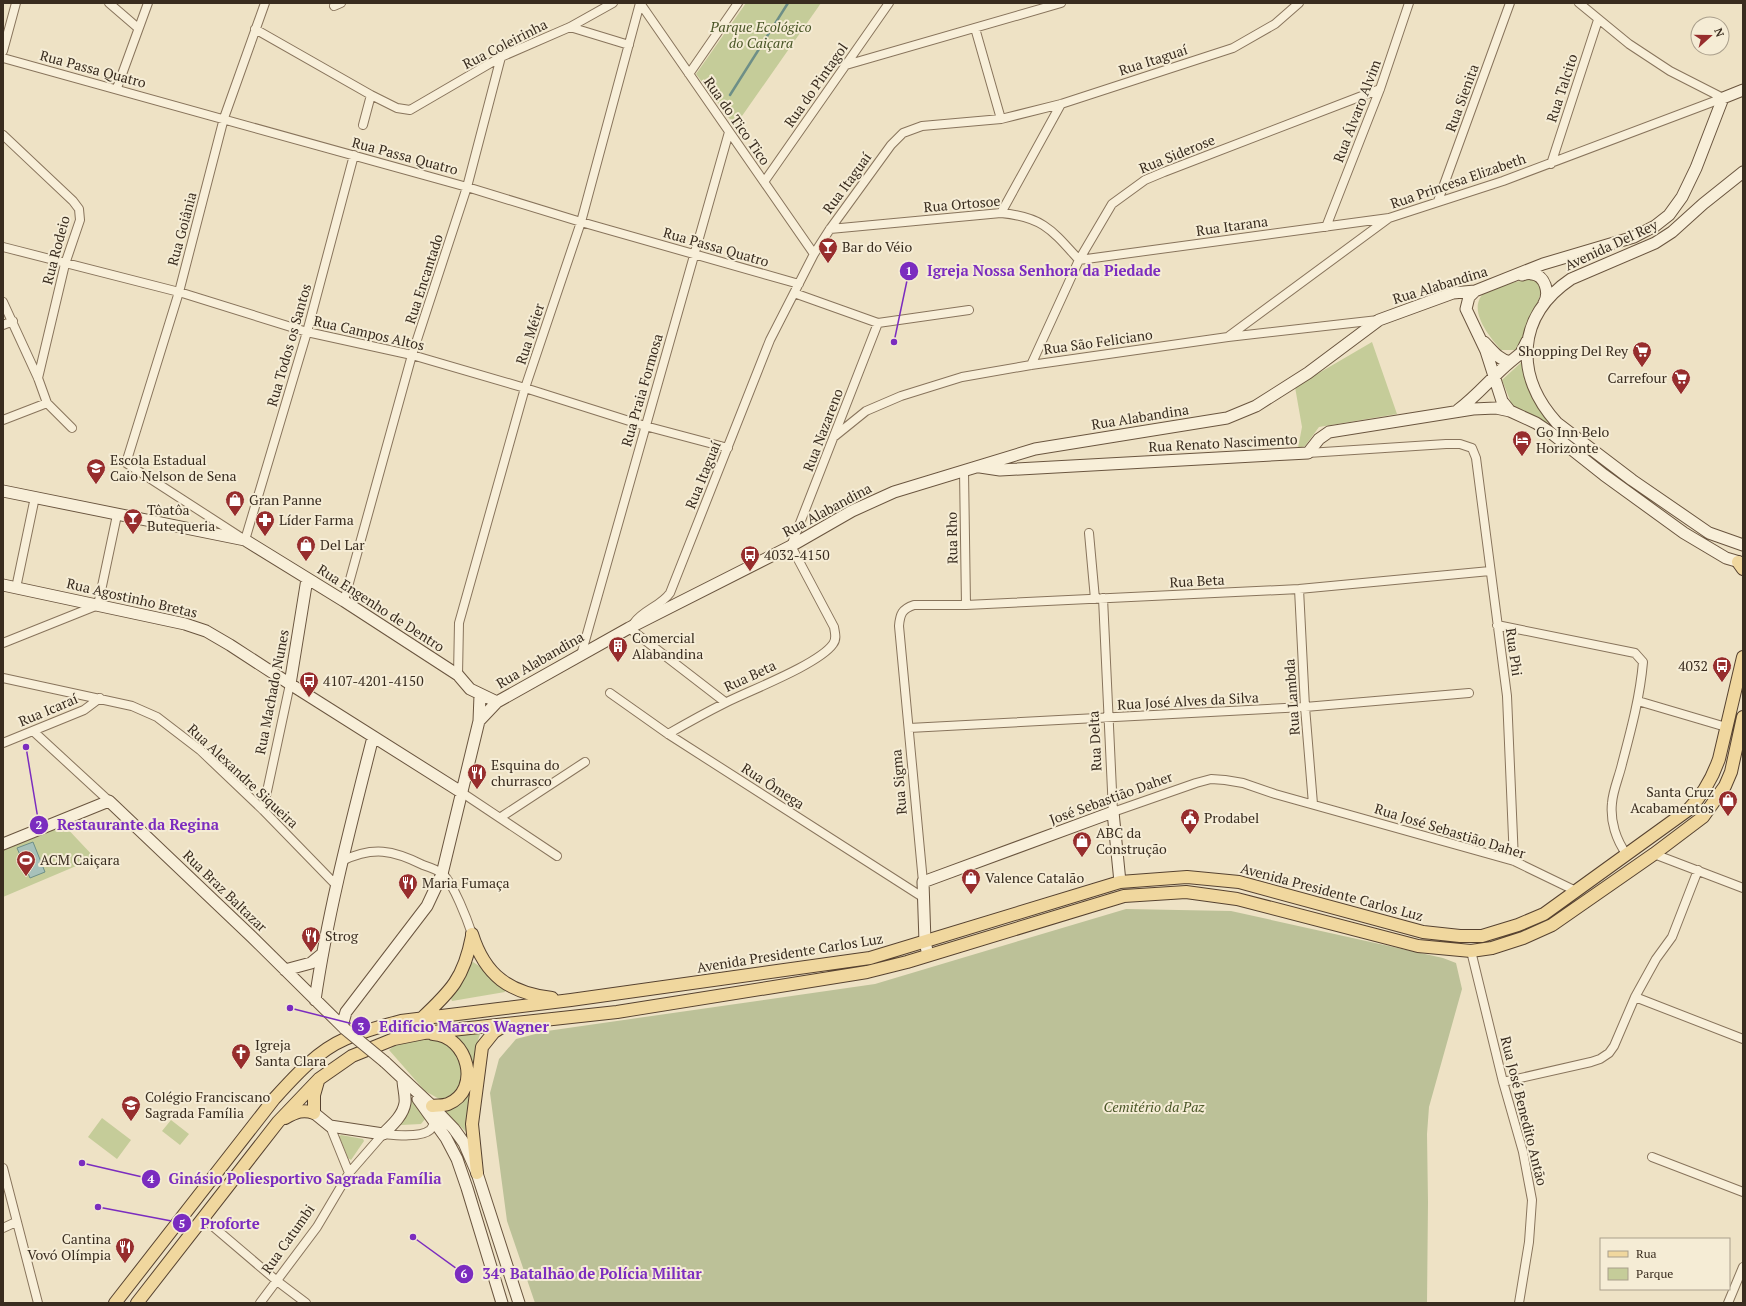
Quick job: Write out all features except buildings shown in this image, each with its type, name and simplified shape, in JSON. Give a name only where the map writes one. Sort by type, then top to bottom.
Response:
[{"type":"main road","name":"Avenida Presidente Carlos Luz","points":[[115,1303],[274,1098],[298,1073],[320,1054],[344,1039],[377,1027],[401,1021],[571,1000],[870,958],[1120,882],[1187,877],[1239,882],[1423,932],[1460,936],[1482,936],[1518,925],[1544,914],[1688,810],[1698,800],[1714,775],[1743,657]]},
{"type":"main road","name":"Avenida Presidente Carlos Luz","points":[[138,1303],[278,1122],[319,1079],[352,1056],[394,1039],[424,1033],[617,1012],[860,973],[928,955],[1124,896],[1186,892],[1237,899],[1418,946],[1471,951],[1492,948],[1523,938],[1552,925],[1654,854],[1703,816],[1711,808],[1726,786],[1741,737],[1743,717]]},
{"type":"main road","points":[[472,934],[478,951],[488,967],[498,978],[512,988],[538,996],[571,1000]]},
{"type":"main road","points":[[421,1019],[445,996],[462,972],[469,953],[472,934]]},
{"type":"main road","points":[[477,1173],[472,1124],[482,1047],[494,1032],[505,1025]]},
{"type":"main road","points":[[424,1033],[438,1034],[453,1042],[460,1049],[467,1063],[467,1079],[459,1096],[446,1105],[432,1106]]},
{"type":"main road","points":[[278,1122],[296,1111],[307,1110],[314,1113],[314,1095],[319,1079]]},
{"type":"street","points":[[3,51],[16,3]]},
{"type":"street","points":[[109,3],[138,28]]},
{"type":"street","points":[[117,88],[148,3]]},
{"type":"street","name":"Rua Goiânia","points":[[126,463],[179,292],[224,118],[265,3]]},
{"type":"street","name":"Rua Coleirinha","points":[[371,95],[396,108],[410,110],[501,57],[570,26],[613,3]]},
{"type":"street","name":"Rua Méier","points":[[458,675],[459,623],[525,388],[581,222],[640,3]]},
{"type":"street","name":"Rua do Tico Tico","points":[[640,3],[814,254]]},
{"type":"street","points":[[689,74],[738,3]]},
{"type":"street","name":"Rua do Pintagol","points":[[764,182],[889,3]]},
{"type":"street","points":[[846,64],[1061,3]]},
{"type":"street","name":"Rua Itaguaí","points":[[631,627],[637,618],[664,600],[670,593],[770,340],[814,254],[830,229],[891,145],[904,133],[922,126],[1001,119],[1061,104],[1233,48],[1275,24],[1299,3]]},
{"type":"street","name":"Rua Álvaro Alvim","points":[[1326,227],[1380,89],[1409,3]]},
{"type":"street","name":"Rua Sienita","points":[[1438,201],[1510,3]]},
{"type":"street","points":[[1579,3],[1628,44],[1670,71],[1723,98],[1743,90]]},
{"type":"street","name":"Rua Talcito","points":[[1551,164],[1598,20]]},
{"type":"street","points":[[570,26],[629,45]]},
{"type":"street","points":[[975,28],[1001,119]]},
{"type":"street","points":[[255,29],[371,95],[363,125]]},
{"type":"street","name":"Rua Encantado","points":[[344,601],[412,355],[467,187],[501,57]]},
{"type":"street","name":"Rua Passa Quatro","points":[[3,58],[224,118],[799,284]]},
{"type":"street","name":"Rua Siderose","points":[[1031,365],[1079,260],[1112,204],[1145,180],[1380,89]]},
{"type":"street","name":"Rua Princesa Elizabeth","points":[[1228,337],[1389,218],[1551,164],[1723,98]]},
{"type":"street","name":"Rua Alabandina","points":[[479,721],[497,702],[631,627],[792,546],[852,511],[894,492],[1035,449],[1227,418],[1256,406],[1308,373],[1380,320],[1454,293],[1475,291],[1543,264],[1634,237],[1655,226],[1670,215],[1686,190],[1723,98]]},
{"type":"street","points":[[1002,213],[1061,104]]},
{"type":"street","name":"Rua Praia Formosa","points":[[581,655],[729,132]]},
{"type":"street","name":"Rua Rodeio","points":[[3,135],[73,201],[79,209],[80,220],[65,264],[38,378]]},
{"type":"street","name":"Rua Todos os Santos","points":[[245,540],[307,332],[354,155]]},
{"type":"street","name":"Avenida Del Rey","points":[[1743,172],[1703,204],[1672,232],[1655,244],[1571,279],[1559,287],[1536,315],[1528,339],[1528,364],[1532,386],[1547,413],[1557,423],[1632,480],[1709,533],[1743,545]]},
{"type":"street","name":"Rua Ortosoe","points":[[830,229],[1002,213],[1020,215],[1037,220],[1048,228],[1079,260]]},
{"type":"street","name":"Rua Itarana","points":[[1079,260],[1389,218]]},
{"type":"street","name":"Rua Campos Altos","points":[[3,247],[179,292],[307,332],[412,355],[525,388],[645,426],[728,448]]},
{"type":"street","points":[[1518,275],[1531,273],[1536,275],[1543,282],[1547,292],[1543,305]]},
{"type":"street","points":[[1475,291],[1469,297],[1466,309],[1468,316],[1480,337],[1502,401],[1510,412]]},
{"type":"street","points":[[794,293],[878,323],[969,310]]},
{"type":"street","points":[[3,302],[38,378],[47,403],[72,428]]},
{"type":"street","name":"Rua São Feliciano","points":[[835,436],[866,411],[901,396],[962,377],[1031,365],[1228,337],[1380,320]]},
{"type":"street","points":[[3,325],[13,321]]},
{"type":"street","name":"Rua Nazareno","points":[[792,546],[878,323]]},
{"type":"street","points":[[1480,337],[1499,357],[1510,362]]},
{"type":"street","points":[[1456,412],[1480,392],[1494,376],[1521,353],[1528,339]]},
{"type":"street","points":[[3,420],[47,403]]},
{"type":"street","points":[[1308,453],[1319,439],[1329,432],[1483,407],[1510,412],[1536,423],[1684,533],[1741,565]]},
{"type":"street","name":"Rua Renato Nascimento","points":[[976,467],[1000,470],[1446,444],[1460,444],[1472,448]]},
{"type":"street","name":"Rua Phi","points":[[1472,448],[1476,458],[1507,696],[1514,861]]},
{"type":"street","name":"Rua Engenho de Dentro","points":[[126,463],[458,675],[470,689],[497,702]]},
{"type":"street","name":"Rua Rho","points":[[964,470],[966,605]]},
{"type":"street","points":[[3,491],[245,540]]},
{"type":"street","points":[[16,588],[35,497]]},
{"type":"street","points":[[3,643],[98,606],[117,515]]},
{"type":"street","name":"Rua Delta","points":[[1089,533],[1099,599],[1109,718],[1113,812],[1120,882]]},
{"type":"street","name":"Rua Beta","points":[[668,734],[725,702],[807,664],[829,649],[834,643],[836,635],[827,613],[792,546]]},
{"type":"street","name":"Rua Beta","points":[[906,608],[914,606],[966,605],[1299,589],[1490,571]]},
{"type":"street","name":"Rua Machado Nunes","points":[[263,810],[290,684],[307,578]]},
{"type":"street","name":"Rua Agostinho Bretas","points":[[3,585],[185,624],[206,631],[249,656],[290,684],[501,817],[554,854]]},
{"type":"street","name":"Rua Lambda","points":[[1299,589],[1304,707],[1313,804]]},
{"type":"street","name":"Rua Sigma","points":[[906,608],[900,615],[899,626],[923,882],[925,942],[928,955]]},
{"type":"street","points":[[1497,625],[1635,653],[1642,662],[1638,701],[1612,803],[1615,834],[1627,855]]},
{"type":"street","points":[[631,627],[725,702]]},
{"type":"street","name":"Rua Alexandre Siqueira","points":[[3,678],[132,706],[157,717],[200,750],[263,810],[336,884]]},
{"type":"street","name":"Rua Ômega","points":[[610,693],[668,734],[924,898]]},
{"type":"street","name":"Rua José Alves da Silva","points":[[909,728],[1304,707],[1469,693]]},
{"type":"street","points":[[344,1027],[346,1012],[427,906],[442,874],[479,721],[480,695]]},
{"type":"street","name":"Rua Icaraí","points":[[3,743],[84,710],[100,698]]},
{"type":"street","points":[[1638,701],[1726,727]]},
{"type":"street","name":"Rua Braz Baltazar","points":[[33,731],[109,801],[315,1000],[385,1062],[403,1080]]},
{"type":"street","points":[[315,1000],[322,954],[336,884],[373,737]]},
{"type":"street","points":[[501,817],[585,762]]},
{"type":"street","name":"José Sebastião Daher","points":[[923,882],[1113,812],[1211,779],[1243,783],[1275,794],[1313,804]]},
{"type":"street","points":[[3,844],[109,801]]},
{"type":"street","name":"Rua José Sebastião Daher","points":[[1313,804],[1514,861],[1576,891]]},
{"type":"street","points":[[342,861],[357,854],[369,851],[392,852],[405,856],[442,874],[458,901],[472,934]]},
{"type":"street","points":[[1654,854],[1743,888]]},
{"type":"street","points":[[1503,1082],[1600,1059],[1609,1053],[1614,1046],[1635,997],[1656,959],[1672,937],[1698,870]]},
{"type":"street","name":"Rua José Benedito Antão","points":[[1471,951],[1503,1082],[1523,1152],[1532,1200],[1529,1242],[1519,1303]]},
{"type":"street","points":[[285,970],[311,963],[322,954]]},
{"type":"street","points":[[1635,997],[1743,1039]]},
{"type":"street","points":[[330,1014],[337,1015],[346,1012]]},
{"type":"street","points":[[403,1080],[432,1106],[454,1129],[464,1143],[477,1173],[519,1303]]},
{"type":"street","points":[[403,1080],[435,1122],[457,1159],[502,1303]]},
{"type":"street","name":"Rua Catumbi","points":[[260,1303],[317,1227],[349,1173],[383,1134],[396,1122],[405,1103],[403,1080]]},
{"type":"street","points":[[314,1113],[330,1126],[349,1173]]},
{"type":"street","points":[[330,1126],[402,1136],[424,1133],[431,1130],[435,1122]]},
{"type":"street","points":[[1652,1156],[1743,1192]]},
{"type":"street","points":[[3,1168],[38,1303]]},
{"type":"street","points":[[203,1218],[277,1281],[306,1303]]},
{"type":"street","points":[[3,1228],[16,1222]]},
{"type":"street","points":[[1728,1303],[1743,1267]]},
{"type":"green space","name":"Parque Ecológico do Caiçara","points":[[746,3],[821,3],[735,126],[696,74]]},
{"type":"green space","points":[[1531,278],[1538,282],[1541,292],[1524,344],[1515,350],[1501,350],[1485,330],[1481,322],[1478,313],[1480,298],[1486,291]]},
{"type":"green space","points":[[1372,342],[1397,414],[1319,427],[1305,446],[1298,448],[1302,427],[1295,387]]},
{"type":"green space","points":[[1525,359],[1551,422],[1545,423],[1520,412],[1512,405],[1502,380]]},
{"type":"green space","name":"ACM Caiçara","points":[[63,824],[95,858],[3,897],[3,848]]},
{"type":"green space","name":"Cemitério da Paz","points":[[1126,909],[1231,911],[1443,958],[1456,963],[1462,989],[1429,1107],[1427,1134],[1427,1303],[535,1303],[507,1221],[490,1093],[499,1059],[516,1039],[547,1031],[875,984]]},
{"type":"green space","points":[[473,962],[497,979],[501,983],[505,992],[452,1001],[450,996],[468,964]]},
{"type":"green space","points":[[481,1032],[476,1050],[474,1081],[468,1114],[468,1134],[444,1110],[454,1106],[471,1061],[466,1048],[454,1036],[453,1033]]},
{"type":"green space","points":[[428,1039],[441,1040],[447,1043],[462,1063],[461,1084],[452,1097],[441,1100],[425,1091],[389,1050],[402,1043]]},
{"type":"green space","points":[[409,1101],[415,1101],[425,1119],[421,1124],[401,1125],[400,1122]]},
{"type":"green space","points":[[102,1118],[131,1140],[117,1159],[88,1137]]},
{"type":"green space","points":[[171,1120],[189,1134],[180,1145],[162,1131]]},
{"type":"green space","points":[[341,1135],[363,1139],[364,1141],[351,1160],[348,1158],[339,1136]]},
{"type":"water","points":[[33,842],[45,872],[30,878],[17,848]]},
{"type":"waterway","points":[[730,95],[788,3]]},
{"type":"place","name":"Bar do Véio","points":[[828,264]]},
{"type":"place","name":"Igreja Nossa Senhora da Piedade","points":[[894,342]]},
{"type":"place","name":"Shopping Del Rey","points":[[1642,368]]},
{"type":"place","name":"Carrefour","points":[[1681,395]]},
{"type":"place","name":"Go Inn Belo Horizonte","points":[[1522,457]]},
{"type":"place","name":"Escola Estadual Caio Nelson de Sena","points":[[96,485]]},
{"type":"place","name":"Gran Panne","points":[[235,517]]},
{"type":"place","name":"Tôatôa Butequeria","points":[[133,535]]},
{"type":"place","name":"Líder Farma","points":[[265,537]]},
{"type":"place","name":"Del Lar","points":[[306,562]]},
{"type":"place","name":"4032-4150","points":[[750,572]]},
{"type":"place","name":"Comercial Alabandina","points":[[618,663]]},
{"type":"place","name":"4032","points":[[1722,683]]},
{"type":"place","name":"4107-4201-4150","points":[[309,698]]},
{"type":"place","name":"Restaurante da Regina","points":[[26,747]]},
{"type":"place","name":"Esquina do churrasco","points":[[477,790]]},
{"type":"place","name":"Santa Cruz Acabamentos","points":[[1728,817]]},
{"type":"place","name":"Prodabel","points":[[1190,835]]},
{"type":"place","name":"ABC da Construção","points":[[1082,858]]},
{"type":"place","name":"ACM Caiçara","points":[[26,877]]},
{"type":"place","name":"Valence Catalão","points":[[971,895]]},
{"type":"place","name":"Maria Fumaça","points":[[408,900]]},
{"type":"place","name":"Strog","points":[[311,953]]},
{"type":"place","name":"Edifício Marcos Wagner","points":[[290,1008]]},
{"type":"place","name":"Igreja Santa Clara","points":[[241,1070]]},
{"type":"place","name":"Colégio Franciscano Sagrada Família","points":[[131,1122]]},
{"type":"place","name":"Ginásio Poliesportivo Sagrada Família","points":[[82,1163]]},
{"type":"place","name":"Proforte","points":[[98,1207]]},
{"type":"place","name":"34º Batalhão de Polícia Militar","points":[[413,1237]]},
{"type":"place","name":"Cantina Vovó Olímpia","points":[[125,1264]]}]
